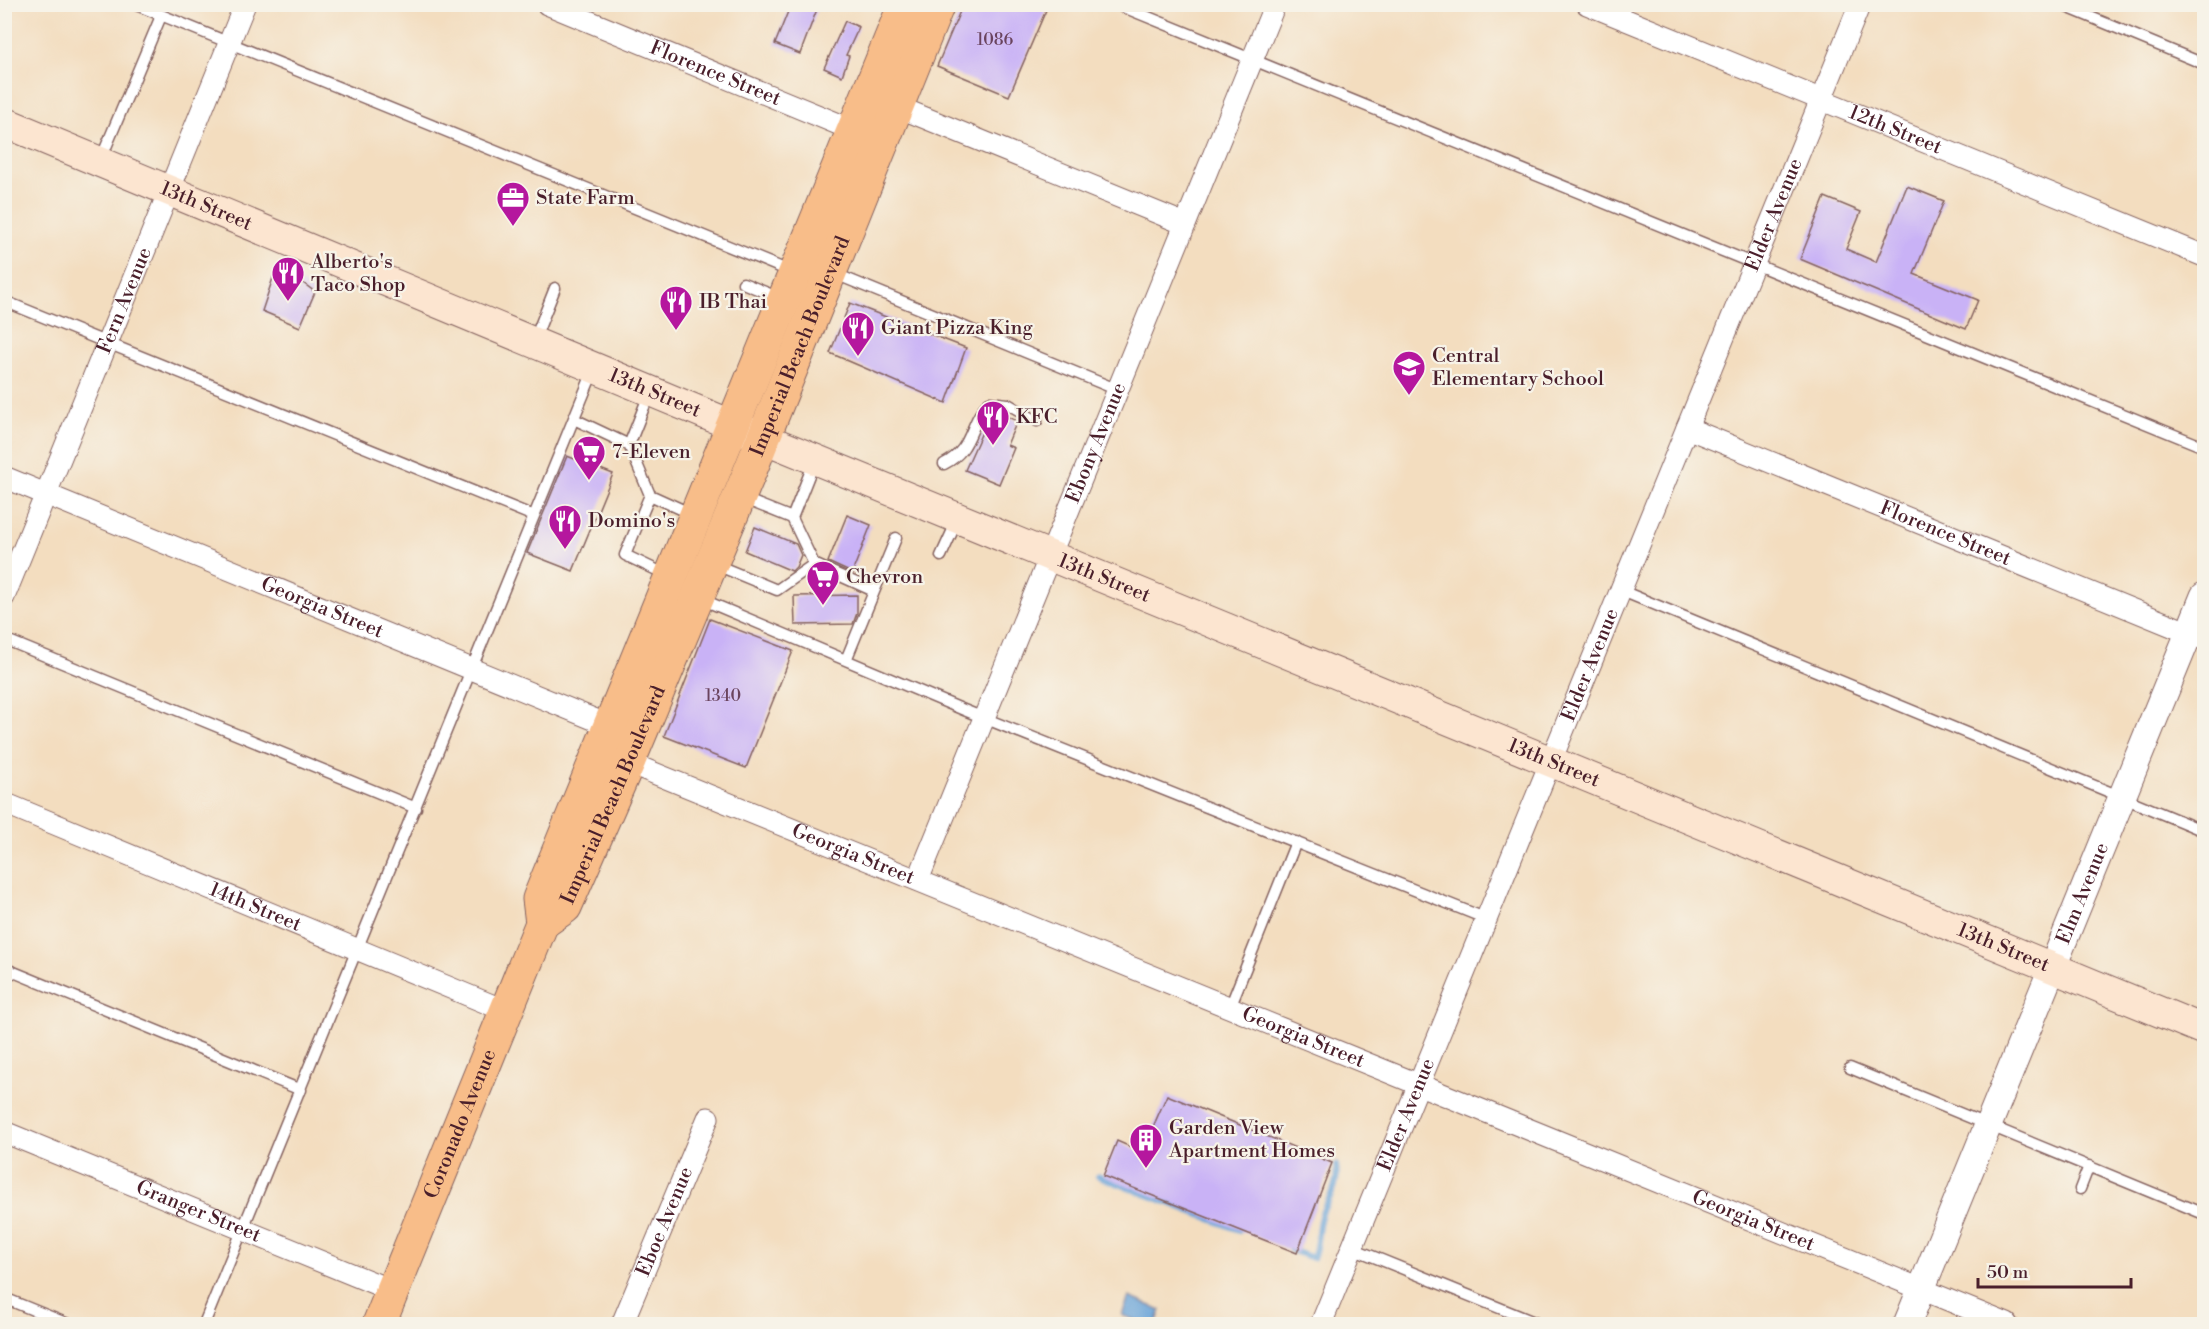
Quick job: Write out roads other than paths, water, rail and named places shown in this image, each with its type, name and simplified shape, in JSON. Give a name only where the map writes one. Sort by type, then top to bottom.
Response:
[{"type":"main road","name":"Imperial Beach Boulevard","points":[[542,923],[538,899],[697,597],[830,272],[868,136],[882,100],[905,4]]},
{"type":"main road","name":"Imperial Beach Boulevard","points":[[882,100],[938,4]]},
{"type":"main road","name":"13th Street","points":[[4,122],[594,369],[2205,1030]]},
{"type":"main road","name":"Imperial Beach Boulevard","points":[[619,745],[671,577],[790,287],[868,136]]},
{"type":"main road","name":"Coronado Avenue","points":[[379,1324],[542,923]]},
{"type":"street","name":"Fern Avenue","points":[[4,597],[245,4]]},
{"type":"street","name":"Florence Street","points":[[547,4],[868,136]]},
{"type":"street","name":"Ebony Avenue","points":[[918,880],[1275,4]]},
{"type":"street","name":"12th Street","points":[[1587,4],[2205,256]]},
{"type":"street","name":"Elder Avenue","points":[[1321,1324],[1860,4]]},
{"type":"street","points":[[882,100],[1185,224]]},
{"type":"street","name":"Florence Street","points":[[1687,428],[2197,636]]},
{"type":"street","name":"Georgia Street","points":[[4,477],[472,669],[619,745],[918,880],[2007,1324]]},
{"type":"street","name":"Elm Avenue","points":[[1907,1324],[2122,797],[2197,636],[2205,596]]},
{"type":"street","name":"14th Street","points":[[4,803],[506,1011]]},
{"type":"street","name":"Eboe Avenue","points":[[622,1324],[708,1118]]},
{"type":"street","name":"Granger Street","points":[[4,1132],[393,1291]]},
{"type":"lane","points":[[134,4],[229,43],[790,287]]},
{"type":"lane","points":[[1116,4],[2205,447]]},
{"type":"lane","points":[[2060,4],[2205,64]]},
{"type":"lane","points":[[100,162],[161,16]]},
{"type":"lane","points":[[830,272],[1118,390]]},
{"type":"lane","points":[[743,283],[790,287]]},
{"type":"lane","points":[[533,343],[555,288]]},
{"type":"lane","points":[[4,301],[534,516]]},
{"type":"lane","points":[[204,1324],[244,1231],[594,369]]},
{"type":"lane","points":[[629,445],[651,392]]},
{"type":"lane","points":[[944,464],[959,456],[980,412],[989,402],[1008,404],[1037,421]]},
{"type":"lane","points":[[574,419],[629,445],[650,495],[697,516]]},
{"type":"lane","points":[[792,518],[815,459]]},
{"type":"lane","points":[[650,495],[625,555],[671,577]]},
{"type":"lane","points":[[739,497],[792,518],[814,564],[874,591]]},
{"type":"lane","points":[[941,556],[958,517]]},
{"type":"lane","points":[[846,660],[896,538]]},
{"type":"lane","points":[[711,562],[777,590],[814,564]]},
{"type":"lane","points":[[1622,591],[2205,831]]},
{"type":"lane","points":[[697,597],[984,718],[1487,919]]},
{"type":"lane","points":[[4,639],[416,808]]},
{"type":"lane","points":[[1230,1007],[1296,842]]},
{"type":"lane","points":[[4,968],[301,1090]]},
{"type":"lane","points":[[1850,1068],[2205,1214]]},
{"type":"lane","points":[[2079,1189],[2089,1166]]},
{"type":"lane","points":[[1352,1248],[1539,1324]]},
{"type":"lane","points":[[4,1298],[68,1324]]},
{"type":"water","points":[[1129,1297],[1161,1310],[1156,1324],[1145,1324],[1122,1315]]},
{"type":"waterway","points":[[1291,1250],[1313,1258],[1322,1212],[1336,1182],[1336,1165]]},
{"type":"waterway","points":[[1098,1176],[1239,1230]]},
{"type":"place","name":"State Farm","points":[[513,227]]},
{"type":"place","name":"Alberto's Taco Shop","points":[[288,302]]},
{"type":"place","name":"IB Thai","points":[[676,331]]},
{"type":"place","name":"Giant Pizza King","points":[[858,357]]},
{"type":"place","name":"Central Elementary School","points":[[1409,396]]},
{"type":"place","name":"KFC","points":[[993,446]]},
{"type":"place","name":"7-Eleven","points":[[589,481]]},
{"type":"place","name":"Domino's","points":[[565,550]]},
{"type":"place","name":"Chevron","points":[[823,606]]},
{"type":"place","name":"Garden View Apartment Homes","points":[[1146,1169]]}]
